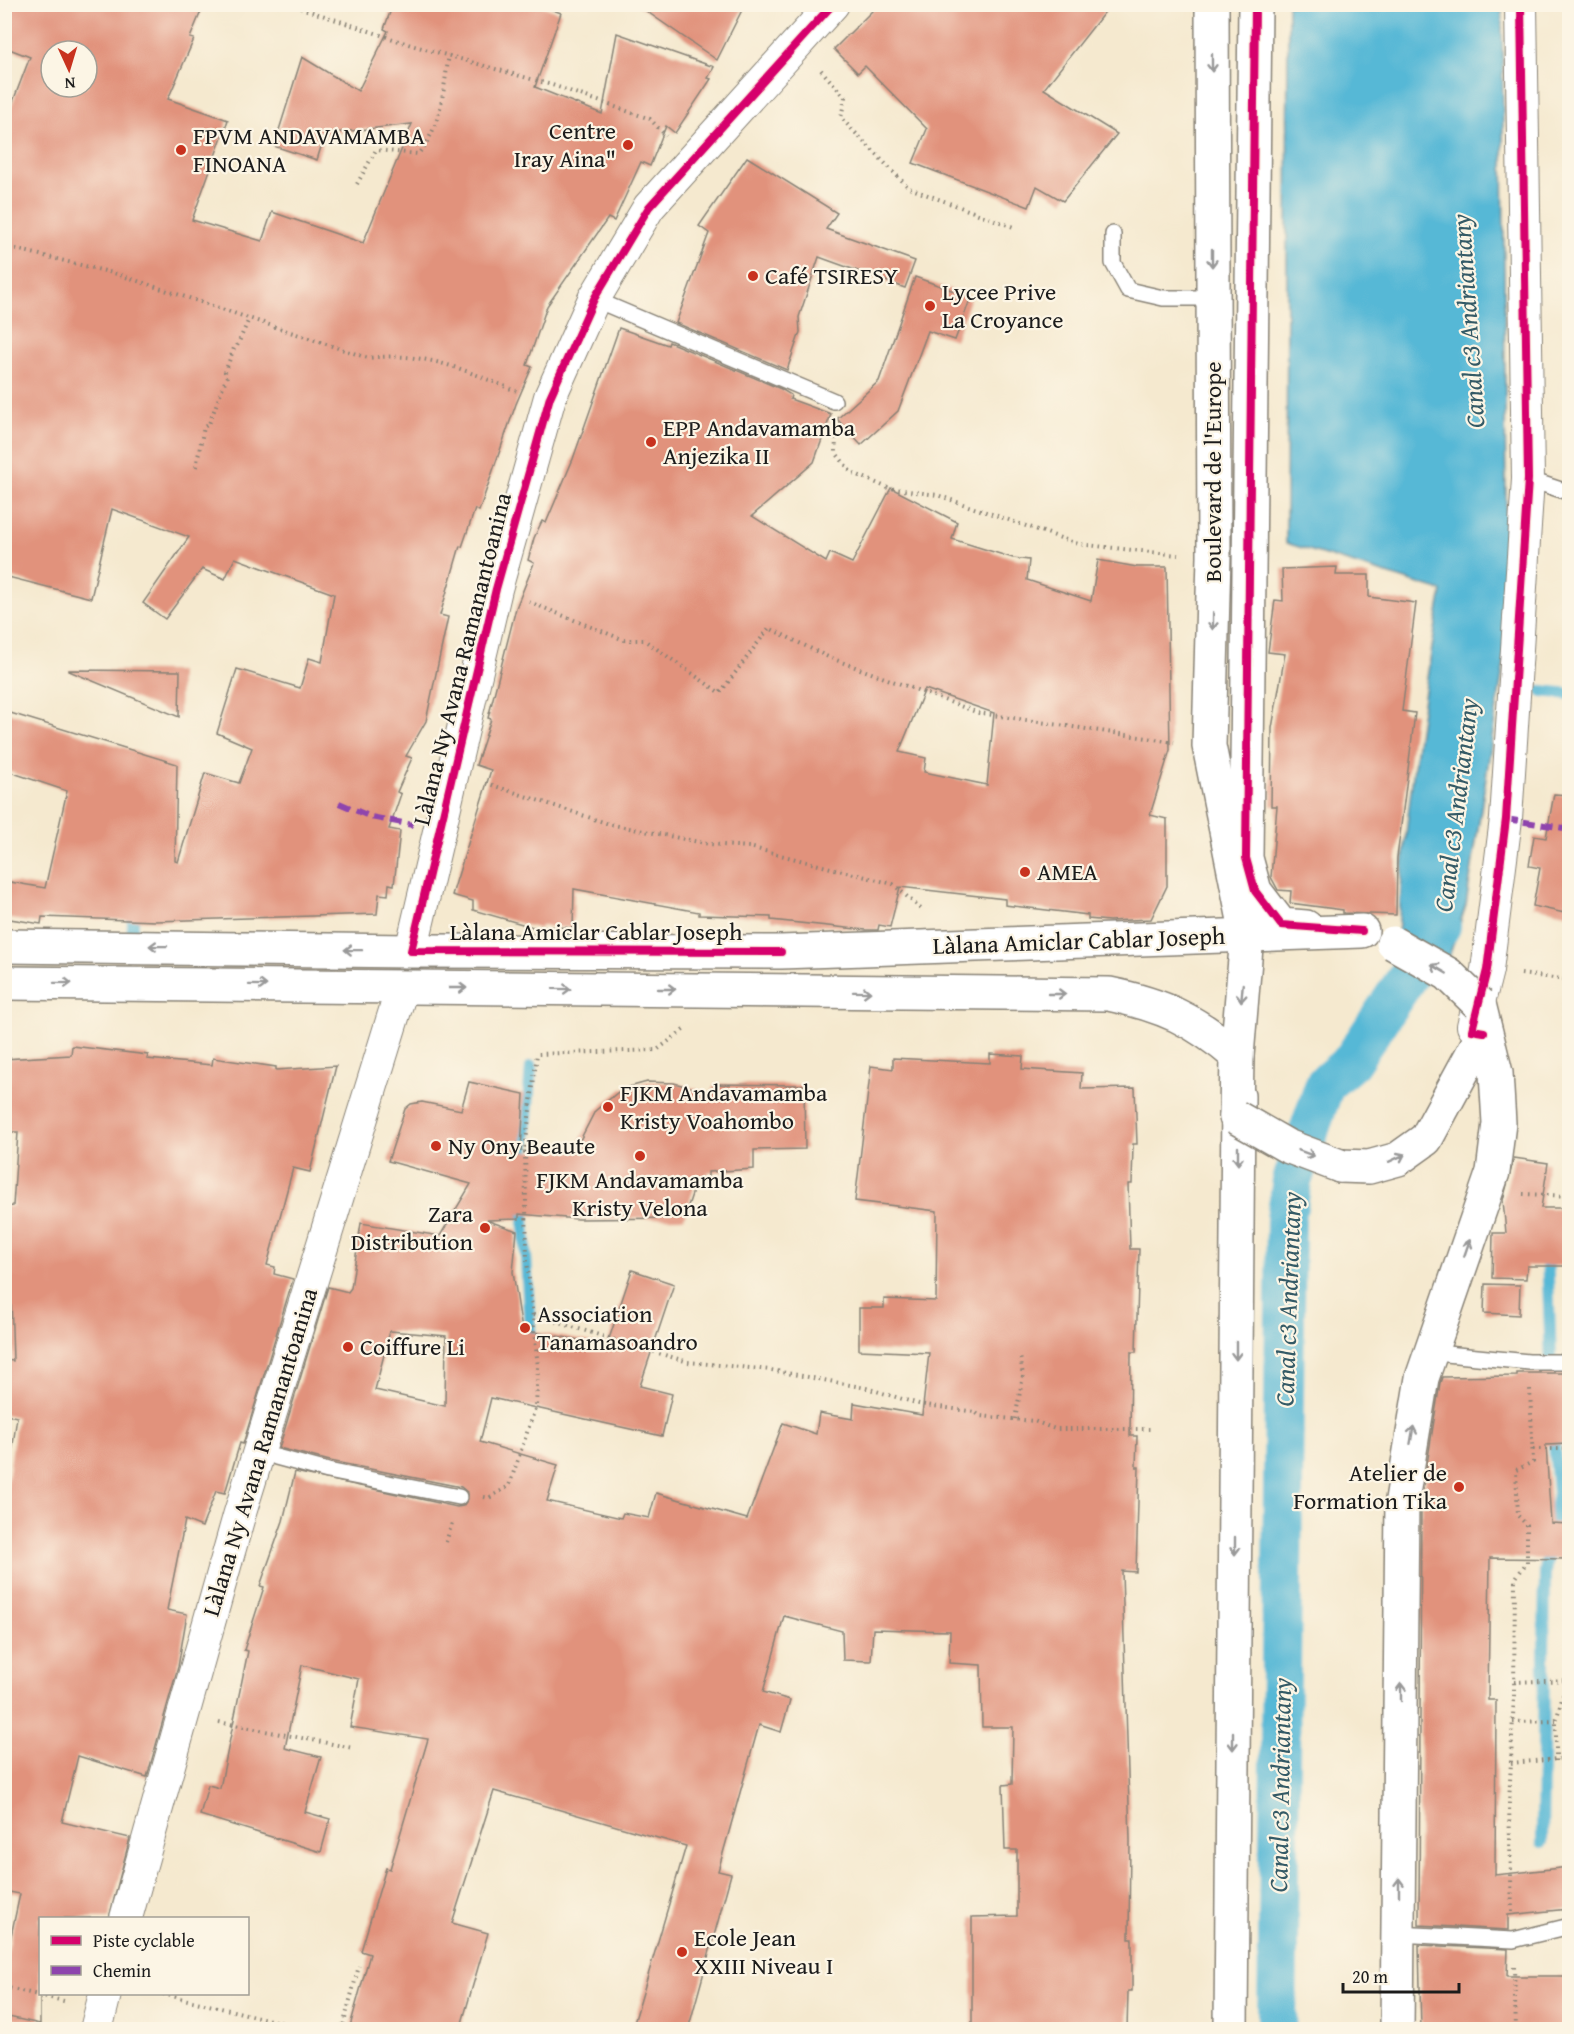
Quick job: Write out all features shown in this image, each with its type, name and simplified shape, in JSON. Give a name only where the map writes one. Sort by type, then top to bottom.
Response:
[{"type":"main road","name":"Boulevard de l'Europe","points":[[1212,4],[1214,578],[1209,746],[1247,935],[1237,1056]]},
{"type":"main road","points":[[1255,4],[1246,858],[1255,891],[1281,925],[1362,931],[1393,942],[1448,974],[1482,1018],[1496,1073],[1498,1113],[1493,1172],[1422,1377],[1402,1500],[1397,2030]]},
{"type":"main road","name":"Làlana Amiclar Cablar Joseph","points":[[4,946],[411,951],[781,952],[1362,931]]},
{"type":"main road","name":"Làlana Amiclar Cablar Joseph","points":[[4,982],[1109,994],[1142,1001],[1178,1014],[1209,1032],[1237,1056]]},
{"type":"main road","points":[[1237,1056],[1236,1118],[1287,1146],[1340,1166],[1369,1167],[1398,1159],[1426,1139],[1482,1018]]},
{"type":"main road","points":[[1231,2030],[1237,1056]]},
{"type":"street","name":"Làlana Ny Avana Ramanantoanina","points":[[411,951],[496,589],[550,397],[594,299],[649,207],[833,4]]},
{"type":"street","points":[[1482,1018],[1472,1029],[1487,970],[1506,819],[1528,479],[1521,4]]},
{"type":"street","name":"Làlana Ny Avana Ramanantoanina","points":[[126,1917],[239,1516],[402,988]]},
{"type":"street","points":[[96,2030],[105,1995]]},
{"type":"lane","points":[[1113,234],[1113,263],[1128,290],[1163,298],[1212,298]]},
{"type":"lane","points":[[594,299],[834,401]]},
{"type":"lane","points":[[1528,479],[1569,493]]},
{"type":"lane","points":[[1436,1353],[1529,1362],[1569,1362]]},
{"type":"lane","points":[[276,1457],[328,1471],[459,1497]]},
{"type":"lane","points":[[1398,1934],[1513,1940],[1569,1926]]},
{"type":"path","points":[[289,4],[449,55],[552,84],[650,119],[669,139]]},
{"type":"path","points":[[357,184],[376,150],[418,154],[431,139],[440,109],[449,55]]},
{"type":"path","points":[[814,63],[845,97],[841,118],[909,188],[1016,228]]},
{"type":"path","points":[[4,246],[117,274],[368,358],[393,355],[419,357],[463,370],[525,395]]},
{"type":"path","points":[[196,467],[204,427],[218,405],[234,348],[249,319]]},
{"type":"path","points":[[834,401],[836,453],[851,472],[888,489],[937,495],[1078,544],[1170,554]]},
{"type":"path","points":[[525,601],[624,640],[644,640],[720,693],[769,628],[828,657],[979,713],[1184,744]]},
{"type":"path","points":[[478,781],[609,824],[709,844],[749,847],[893,884],[928,916],[926,947]]},
{"type":"path","points":[[1487,970],[1569,980]]},
{"type":"path","points":[[459,1497],[489,1498],[509,1486],[536,1406],[538,1367],[527,1260],[525,1149],[537,1054],[657,1050],[733,990]]},
{"type":"path","points":[[1513,1194],[1569,1196]]},
{"type":"path","points":[[533,1315],[688,1362],[771,1370],[866,1388],[920,1404],[975,1412],[980,1416],[1034,1421],[1055,1429],[1153,1429]]},
{"type":"path","points":[[1015,1419],[1023,1376],[1020,1355]]},
{"type":"path","points":[[1516,2030],[1509,1804],[1513,1722],[1515,1579],[1527,1562],[1527,1525],[1518,1516],[1516,1470],[1533,1462],[1529,1362]]},
{"type":"path","points":[[1533,1449],[1569,1449]]},
{"type":"path","points":[[1514,1682],[1568,1680],[1556,1721],[1556,1761]]},
{"type":"path","points":[[218,1721],[353,1748]]},
{"type":"path","points":[[1513,1722],[1556,1721]]},
{"type":"path","points":[[1511,1763],[1556,1761],[1569,1758]]},
{"type":"path","points":[[342,2030],[359,1966]]},
{"type":"path","points":[[4,1987],[74,2003]]},
{"type":"path","points":[[167,1995],[312,2030]]},
{"type":"water","points":[[1288,5],[1502,5],[1507,643],[1466,905],[1444,972],[1398,937],[1404,850],[1414,763],[1442,591],[1286,543]]},
{"type":"building","points":[[4,4],[204,4],[190,38],[194,39],[168,99],[228,120],[192,220],[262,241],[272,212],[363,243],[412,124],[325,134],[317,160],[274,146],[302,57],[358,91],[388,31],[384,29],[393,4],[537,4],[561,13],[535,87],[602,114],[617,33],[714,67],[708,78],[711,79],[675,133],[666,126],[650,166],[641,162],[614,221],[608,218],[547,306],[527,365],[532,367],[516,404],[479,511],[475,509],[462,547],[460,546],[440,615],[448,617],[426,721],[406,756],[412,758],[397,792],[401,794],[389,829],[400,831],[394,885],[389,884],[388,895],[379,894],[377,914],[156,921],[42,917],[41,924],[4,918],[4,881],[45,888],[67,791],[4,770],[4,711],[177,764],[175,861],[178,862],[205,773],[239,783],[252,748],[217,733],[237,669],[300,688],[309,658],[322,662],[334,594],[235,558],[225,579],[202,569],[165,619],[143,603],[189,537],[112,509],[91,598],[4,576],[4,125],[30,57],[4,47]]},
{"type":"building","points":[[636,4],[745,4],[717,60]]},
{"type":"building","points":[[879,4],[1111,4],[1044,89],[1117,134],[1063,201],[1037,186],[1029,207],[913,163],[927,129],[865,66],[858,73],[834,49]]},
{"type":"building","name":"Café TSIRESY","points":[[747,157],[837,213],[826,229],[915,261],[905,288],[819,257],[799,317],[800,332],[787,370],[676,323],[709,233],[699,226]]},
{"type":"building","points":[[915,277],[971,297],[955,340],[928,331],[898,411],[861,445],[837,419],[879,381]]},
{"type":"building","points":[[619,328],[668,345],[669,342],[781,389],[791,395],[790,399],[831,414],[814,462],[752,516],[826,562],[830,553],[852,563],[891,488],[957,522],[952,539],[1013,558],[1029,560],[1027,580],[1091,601],[1098,560],[1137,567],[1167,567],[1170,750],[1150,815],[1167,819],[1167,886],[1151,919],[1109,921],[1088,919],[1088,915],[1005,905],[1005,899],[900,887],[890,927],[879,925],[878,930],[866,930],[771,920],[771,917],[699,915],[699,912],[574,889],[573,928],[541,926],[540,929],[473,910],[473,901],[452,895],[491,770],[476,765],[491,719],[488,718],[516,608],[534,563],[528,560],[534,538],[542,521],[546,523],[573,459]],"holes":[[[925,689],[994,713],[987,785],[924,772],[926,758],[899,752]]]},
{"type":"building","points":[[1337,567],[1336,575],[1369,575],[1369,597],[1416,603],[1402,711],[1415,713],[1397,858],[1396,915],[1343,913],[1343,910],[1290,903],[1291,891],[1278,890],[1271,877],[1277,806],[1271,806],[1272,728],[1285,654],[1268,652],[1275,600],[1283,601],[1282,569]]},
{"type":"building","points":[[69,671],[180,671],[179,717]]},
{"type":"building","points":[[1554,794],[1569,795],[1569,914],[1533,906],[1540,868],[1529,866],[1534,836],[1546,838]]},
{"type":"building","points":[[72,1046],[148,1055],[147,1059],[212,1065],[213,1058],[276,1067],[276,1070],[336,1066],[310,1172],[293,1168],[267,1265],[275,1267],[274,1274],[293,1279],[243,1444],[240,1443],[225,1493],[216,1491],[202,1527],[185,1520],[167,1610],[187,1614],[178,1667],[147,1777],[78,1756],[62,1822],[130,1838],[109,1917],[39,1917],[40,2024],[4,2016],[4,1968],[20,1894],[4,1891],[4,1633],[10,1603],[4,1602],[4,1506],[17,1417],[4,1414],[4,1360],[13,1361],[10,1265],[4,1265],[4,1207],[13,1206],[18,1132],[4,1132],[4,1059],[71,1055]]},
{"type":"building","points":[[990,1054],[1023,1056],[1022,1069],[1082,1073],[1081,1089],[1135,1088],[1137,1144],[1133,1144],[1132,1184],[1128,1184],[1130,1249],[1139,1249],[1136,1352],[1131,1352],[1130,1436],[1137,1436],[1136,1467],[1139,1467],[1136,1572],[1122,1571],[1130,1840],[1129,1939],[1132,1939],[1132,1991],[1128,1991],[1127,2030],[972,2030],[972,1917],[1017,1916],[1017,1850],[1005,1850],[1003,1785],[1012,1784],[1013,1727],[982,1727],[981,1665],[949,1663],[950,1631],[873,1629],[871,1661],[843,1660],[842,1631],[784,1616],[763,1692],[790,1700],[781,1732],[759,1725],[718,1871],[731,1874],[688,2030],[632,2030],[686,1846],[494,1791],[452,1923],[488,1933],[460,2030],[349,2030],[370,1954],[361,1951],[386,1868],[390,1869],[428,1739],[350,1727],[359,1679],[302,1665],[285,1748],[321,1757],[305,1812],[330,1819],[321,1852],[200,1815],[208,1785],[220,1788],[248,1651],[244,1650],[264,1587],[260,1586],[283,1521],[295,1472],[457,1507],[463,1506],[468,1499],[468,1493],[461,1487],[330,1461],[279,1448],[328,1287],[348,1292],[351,1288],[361,1223],[440,1236],[471,1184],[388,1161],[405,1109],[411,1104],[422,1102],[461,1110],[469,1082],[524,1094],[521,1151],[574,1152],[595,1111],[622,1089],[647,1082],[674,1083],[712,1093],[715,1084],[804,1085],[805,1149],[754,1150],[754,1169],[708,1172],[708,1178],[697,1179],[684,1218],[578,1219],[519,1214],[519,1219],[486,1220],[517,1231],[513,1272],[522,1330],[607,1345],[632,1270],[674,1284],[640,1386],[672,1394],[662,1436],[491,1398],[480,1442],[558,1465],[547,1501],[621,1518],[623,1513],[649,1518],[656,1493],[747,1519],[783,1423],[816,1434],[819,1413],[853,1419],[854,1403],[922,1415],[929,1353],[859,1350],[859,1308],[884,1308],[884,1299],[936,1301],[937,1211],[855,1201],[871,1066],[893,1069],[893,1058],[990,1063]],"holes":[[[390,1331],[446,1336],[445,1406],[375,1390]]]},
{"type":"building","points":[[1514,1158],[1548,1163],[1541,1208],[1569,1208],[1569,1266],[1527,1266],[1526,1279],[1492,1278],[1493,1233],[1506,1233],[1503,1200]]},
{"type":"building","points":[[1485,1284],[1520,1285],[1519,1315],[1484,1313]]},
{"type":"building","points":[[1517,1373],[1569,1373],[1569,1444],[1546,1445],[1551,1523],[1569,1524],[1569,1559],[1490,1558],[1488,1700],[1496,1700],[1495,1875],[1569,1867],[1569,1909],[1508,1915],[1508,1930],[1419,1925],[1421,1502],[1440,1383],[1442,1377],[1517,1376]]},
{"type":"building","points":[[1419,1945],[1508,1949],[1507,1976],[1569,1976],[1569,2030],[1421,2030]]},
{"type":"waterway","points":[[1542,691],[1570,694]]},
{"type":"waterway","points":[[132,942],[134,904]]},
{"type":"waterway","name":"Canal c3 Andriantany","points":[[1277,2030],[1286,1218],[1292,1181],[1325,1084],[1351,1062],[1441,926]]},
{"type":"waterway","points":[[523,1166],[531,1067]]},
{"type":"waterway","points":[[523,1198],[530,1332]]},
{"type":"waterway","points":[[1547,1250],[1552,1389]]},
{"type":"waterway","points":[[1542,1842],[1545,1572],[1558,1493],[1553,1430]]},
{"type":"marked path","points":[[339,803],[371,817],[413,825]]},
{"type":"marked path","points":[[1506,819],[1570,829]]},
{"type":"cycle path","points":[[781,952],[411,951],[496,589],[550,397],[594,299],[649,207],[833,4]]},
{"type":"cycle path","points":[[1255,4],[1246,858],[1255,891],[1281,925],[1362,931]]},
{"type":"cycle path","points":[[1484,1032],[1472,1030],[1487,970],[1506,819],[1528,479],[1521,4]]},
{"type":"place","name":"Centre Iray Aina\"","points":[[628,145]]},
{"type":"place","name":"FPVM ANDAVAMAMBA FINOANA","points":[[181,150]]},
{"type":"place","name":"Café TSIRESY","points":[[753,276]]},
{"type":"place","name":"Lycee Prive La Croyance","points":[[930,306]]},
{"type":"place","name":"EPP Andavamamba Anjezika II","points":[[651,442]]},
{"type":"place","name":"AMEA","points":[[1025,872]]},
{"type":"place","name":"FJKM Andavamamba Kristy Voahombo","points":[[608,1107]]},
{"type":"place","name":"Ny Ony Beaute","points":[[436,1146]]},
{"type":"place","name":"FJKM Andavamamba Kristy Velona","points":[[640,1156]]},
{"type":"place","name":"Zara Distribution","points":[[485,1228]]},
{"type":"place","name":"Association Tanamasoandro","points":[[525,1328]]},
{"type":"place","name":"Coiffure Li","points":[[348,1347]]},
{"type":"place","name":"Atelier de Formation Tika","points":[[1459,1487]]},
{"type":"place","name":"Ecole Jean XXIII Niveau I","points":[[682,1952]]}]
